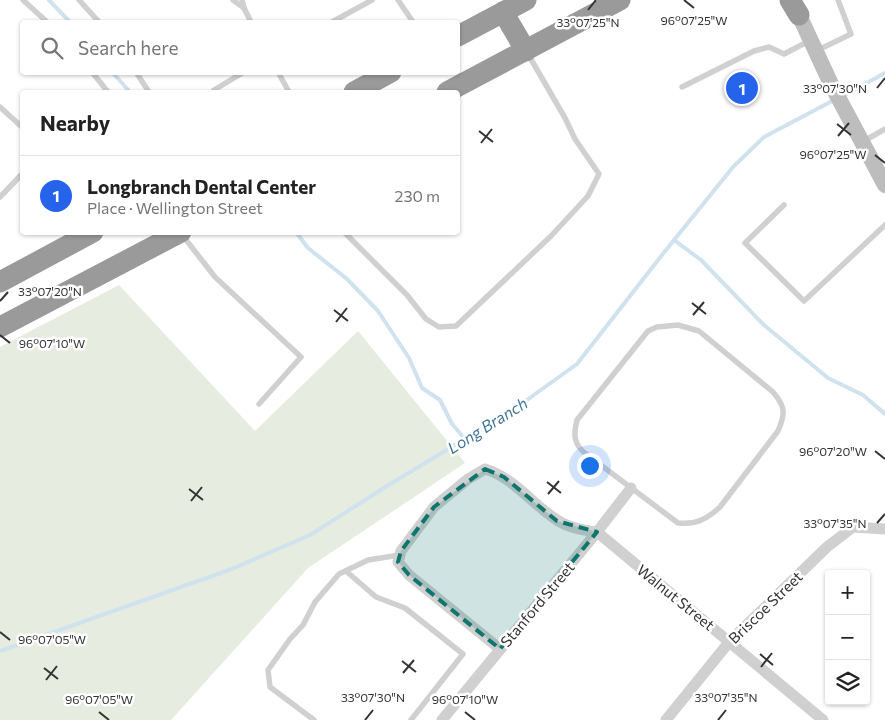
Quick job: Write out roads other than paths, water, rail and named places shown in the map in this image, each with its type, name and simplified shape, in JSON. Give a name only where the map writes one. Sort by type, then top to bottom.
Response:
[{"type":"highway","points":[[460,35],[526,0]]},
{"type":"highway","points":[[451,90],[620,0]]},
{"type":"highway","points":[[502,12],[526,51]]},
{"type":"highway","points":[[358,90],[385,75]]},
{"type":"highway","points":[[0,282],[86,235]]},
{"type":"highway","points":[[0,327],[177,235]]},
{"type":"street","points":[[795,4],[813,46],[885,186]]},
{"type":"street","points":[[500,649],[408,575],[398,562],[401,551],[434,507],[468,479],[484,469],[494,471],[504,477],[557,520],[576,530],[597,532]]},
{"type":"street","name":"Stanford Street","points":[[442,720],[597,532],[630,488]]},
{"type":"street","name":"Briscoe Street","points":[[666,720],[730,641],[827,547],[853,527],[885,529]]},
{"type":"street","name":"Walnut Street","points":[[597,532],[823,720]]},
{"type":"lane","points":[[23,0],[45,20]]},
{"type":"lane","points":[[79,0],[97,20]]},
{"type":"lane","points":[[233,0],[244,8]]},
{"type":"lane","points":[[242,0],[251,20]]},
{"type":"lane","points":[[336,20],[372,0]]},
{"type":"lane","points":[[398,0],[412,20]]},
{"type":"lane","points":[[682,87],[754,51],[769,47],[784,54],[851,34],[838,0]]},
{"type":"lane","points":[[347,235],[407,295],[426,319],[439,327],[456,326],[551,236],[588,196],[598,174],[574,139],[565,118],[526,51]]},
{"type":"lane","points":[[94,75],[106,90]]},
{"type":"lane","points":[[138,75],[148,90]]},
{"type":"lane","points":[[216,90],[239,75]]},
{"type":"lane","points":[[280,75],[288,90]]},
{"type":"lane","points":[[0,108],[20,125]]},
{"type":"lane","points":[[862,142],[885,130]]},
{"type":"lane","points":[[0,197],[20,176]]},
{"type":"lane","points":[[784,205],[745,243],[804,301],[885,226]]},
{"type":"lane","points":[[183,235],[215,277],[301,357],[259,404]]},
{"type":"lane","points":[[678,325],[699,331],[773,392],[782,402],[782,421],[778,431],[712,515],[699,522],[678,523],[630,488],[577,448],[574,438],[575,429],[583,412],[648,331],[657,327],[678,325]]},
{"type":"lane","points":[[314,720],[270,687],[268,670],[290,639],[303,625],[315,602],[339,574],[368,560],[400,555]]},
{"type":"lane","points":[[346,571],[376,596],[405,608],[462,654],[411,720]]},
{"type":"waterway","points":[[49,0],[68,20]]},
{"type":"waterway","name":"Long Branch","points":[[843,96],[885,73]]},
{"type":"waterway","points":[[115,75],[128,90]]},
{"type":"waterway","name":"Long Branch","points":[[0,651],[232,569],[310,535],[513,410],[577,364],[733,167],[764,137],[834,100]]},
{"type":"waterway","points":[[298,235],[308,248],[347,279],[378,311],[409,358],[422,388],[440,400],[452,424],[465,439]]},
{"type":"waterway","points":[[674,240],[701,260],[764,325],[828,378],[863,395],[885,414]]},
{"type":"place","name":"Longbranch Dental Center","points":[[742,88]]}]
